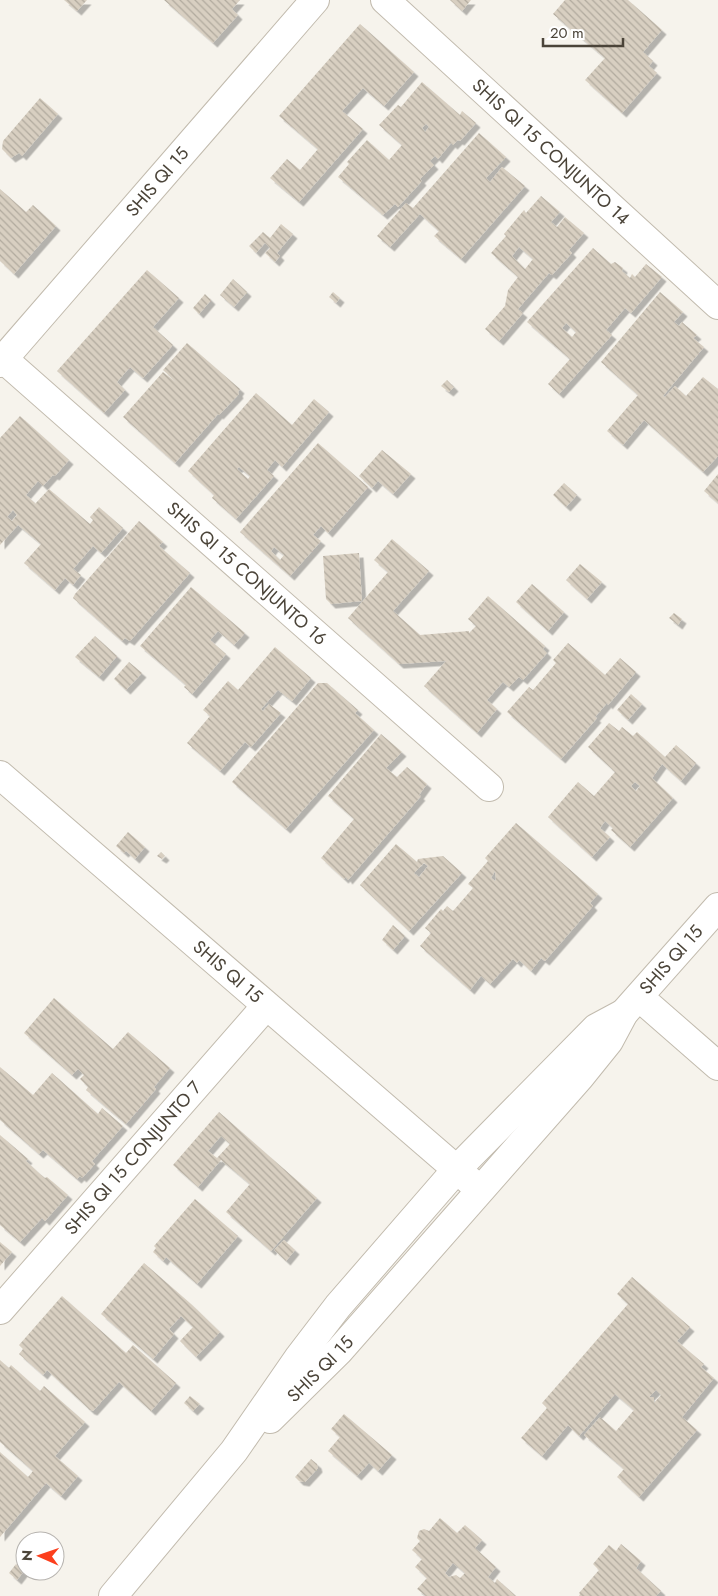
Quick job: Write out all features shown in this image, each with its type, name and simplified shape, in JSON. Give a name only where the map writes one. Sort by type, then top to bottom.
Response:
[{"type":"street","name":"SHIS QI 15","points":[[1,359],[315,0]]},
{"type":"street","name":"SHIS QI 15 CONJUNTO 14","points":[[385,0],[718,305]]},
{"type":"street","name":"SHIS QI 15 CONJUNTO 16","points":[[1,359],[489,788]]},
{"type":"street","name":"SHIS QI 15","points":[[0,776],[480,1190]]},
{"type":"street","name":"SHIS QI 15","points":[[234,1451],[284,1406],[339,1351],[580,1077],[609,1041],[632,1005],[718,907]]},
{"type":"street","name":"SHIS QI 15","points":[[113,1596],[234,1451],[299,1357],[338,1306],[456,1170],[596,1028],[632,1005]]},
{"type":"street","points":[[632,1005],[718,1066]]},
{"type":"street","name":"SHIS QI 15 CONJUNTO 7","points":[[0,1310],[266,1006]]},
{"type":"building","points":[[64,0],[87,0],[77,11]]},
{"type":"building","points":[[164,0],[240,0],[232,9],[238,15],[213,43]]},
{"type":"building","points":[[450,0],[471,0],[462,11]]},
{"type":"building","points":[[565,0],[628,0],[662,30],[643,52],[653,61],[649,66],[657,73],[622,113],[585,80],[605,58],[553,14]]},
{"type":"building","points":[[360,24],[414,72],[384,106],[363,88],[342,111],[363,129],[299,202],[270,178],[287,159],[300,170],[318,149],[279,116]]},
{"type":"building","points":[[422,82],[460,115],[462,111],[476,123],[460,141],[458,140],[453,145],[451,143],[438,159],[435,156],[430,161],[434,165],[420,179],[422,181],[398,207],[395,204],[383,215],[338,177],[349,164],[347,162],[367,140],[389,160],[402,145],[379,125],[398,105],[401,107]],"holes":[[[426,124],[429,127],[425,132],[422,128]]]},
{"type":"building","points":[[40,98],[58,114],[22,156],[19,153],[11,158],[2,149],[3,141]]},
{"type":"building","points":[[479,133],[506,157],[486,178],[490,182],[502,167],[525,186],[461,259],[434,236],[439,231],[420,214],[390,247],[377,236],[406,203],[413,208]]},
{"type":"building","points":[[0,189],[26,212],[33,205],[56,226],[14,274],[0,261]]},
{"type":"building","points":[[541,196],[560,212],[551,222],[557,227],[565,217],[584,233],[569,250],[572,253],[552,275],[549,273],[518,309],[523,313],[499,341],[485,329],[505,306],[508,290],[518,277],[491,253],[506,236],[504,234],[524,210],[526,213]],"holes":[[[519,247],[533,259],[525,269],[512,256]]]},
{"type":"building","points":[[281,224],[293,234],[277,253],[280,256],[275,262],[265,253],[270,248],[265,243],[256,253],[249,246],[263,232],[270,238]]},
{"type":"building","points":[[593,248],[611,264],[615,262],[623,268],[622,271],[630,278],[632,274],[635,277],[646,264],[662,277],[631,313],[625,308],[606,330],[612,335],[559,394],[548,384],[570,359],[527,322]],"holes":[[[566,323],[576,332],[572,337],[562,328]]]},
{"type":"building","points":[[147,270],[179,298],[153,327],[173,345],[143,378],[130,367],[117,382],[125,390],[104,413],[57,371]]},
{"type":"building","points":[[233,279],[247,292],[234,307],[220,295]]},
{"type":"building","points":[[333,292],[340,298],[336,303],[329,297]]},
{"type":"building","points":[[660,292],[683,312],[674,322],[679,326],[682,322],[697,335],[693,338],[704,347],[663,396],[665,397],[675,386],[686,396],[703,377],[718,389],[718,456],[703,472],[644,420],[623,445],[607,431],[638,395],[601,362]]},
{"type":"building","points":[[205,294],[211,300],[199,314],[193,308]]},
{"type":"building","points":[[187,343],[240,389],[239,394],[218,414],[175,463],[123,417],[163,372],[177,383],[163,370]]},
{"type":"building","points":[[447,380],[454,387],[449,392],[441,386]]},
{"type":"building","points":[[256,393],[292,425],[314,399],[329,412],[282,467],[275,460],[267,470],[274,476],[236,519],[212,498],[214,495],[188,471]],"holes":[[[239,467],[250,476],[248,479],[237,469]]]},
{"type":"building","points":[[20,416],[69,460],[43,486],[38,481],[26,495],[35,503],[34,505],[49,489],[90,524],[93,520],[90,517],[99,507],[123,528],[101,553],[93,546],[73,569],[81,575],[73,585],[65,578],[55,590],[24,563],[41,544],[18,525],[0,545],[0,438]],"holes":[[[13,510],[17,515],[12,521],[7,517]]]},
{"type":"building","points":[[318,443],[368,487],[328,533],[321,526],[313,535],[321,541],[290,576],[240,532]],"holes":[[[274,547],[284,555],[280,560],[271,551]]]},
{"type":"building","points":[[382,450],[411,474],[393,494],[378,481],[372,488],[359,476]]},
{"type":"building","points":[[718,474],[718,503],[704,491]]},
{"type":"building","points":[[564,483],[577,495],[566,507],[553,495]]},
{"type":"building","points":[[139,521],[163,542],[159,546],[190,573],[130,641],[125,638],[122,641],[73,598]]},
{"type":"building","points":[[392,539],[429,571],[393,611],[420,635],[469,631],[469,633],[476,626],[468,619],[488,596],[545,646],[543,649],[547,653],[523,680],[519,677],[509,687],[503,682],[487,700],[497,709],[477,733],[424,686],[446,661],[399,664],[348,618],[388,572],[374,560]]},
{"type":"building","points":[[359,553],[362,601],[331,604],[326,599],[323,556]]},
{"type":"building","points":[[580,564],[602,582],[587,599],[566,580]]},
{"type":"building","points":[[532,584],[564,612],[548,631],[516,602]]},
{"type":"building","points":[[191,587],[245,633],[234,645],[218,631],[210,640],[226,654],[192,694],[184,687],[186,685],[140,646]]},
{"type":"building","points":[[674,613],[682,619],[678,625],[669,618]]},
{"type":"building","points":[[95,636],[117,656],[99,677],[75,657]]},
{"type":"building","points":[[568,643],[605,675],[620,658],[636,672],[608,705],[607,703],[595,717],[597,718],[561,759],[507,712],[529,687],[533,690],[556,663],[553,660]]},
{"type":"building","points":[[275,647],[311,678],[292,701],[278,690],[261,709],[263,711],[269,704],[281,713],[251,747],[245,742],[220,771],[187,743],[210,716],[203,710],[228,681],[238,690]]},
{"type":"building","points":[[129,662],[142,673],[126,690],[114,679]]},
{"type":"building","points":[[318,683],[327,683],[358,710],[355,713],[374,730],[286,829],[232,782]]},
{"type":"building","points":[[631,694],[642,704],[628,720],[617,710]]},
{"type":"building","points":[[609,723],[619,731],[622,727],[633,736],[637,732],[665,757],[676,745],[696,763],[681,781],[662,764],[652,778],[673,798],[630,847],[611,830],[613,828],[605,821],[600,828],[610,837],[592,857],[548,817],[578,782],[594,796],[615,772],[588,747]],"holes":[[[635,782],[640,786],[636,791],[631,786]]]},
{"type":"building","points":[[381,734],[402,752],[386,768],[397,777],[407,767],[427,784],[419,795],[421,796],[348,880],[346,877],[344,879],[321,858],[354,819],[328,796]]},
{"type":"building","points":[[516,823],[598,894],[590,903],[593,906],[545,961],[541,958],[531,971],[519,960],[517,963],[513,959],[490,984],[481,976],[470,990],[420,946],[431,933],[425,928],[441,909],[443,911],[447,906],[453,911],[473,888],[468,884],[488,861],[485,858]],"holes":[[[495,871],[495,881],[491,878]]]},
{"type":"building","points":[[128,832],[145,847],[135,859],[126,851],[124,853],[116,846]]},
{"type":"building","points":[[396,844],[417,862],[418,859],[443,856],[462,873],[409,931],[360,885]],"holes":[[[424,863],[428,866],[419,877],[414,873]]]},
{"type":"building","points":[[161,852],[165,856],[162,859],[157,856]]},
{"type":"building","points":[[393,925],[405,936],[393,950],[382,940]]},
{"type":"building","points":[[54,998],[113,1049],[128,1032],[170,1068],[154,1087],[156,1089],[126,1124],[86,1090],[88,1087],[80,1079],[84,1075],[78,1069],[72,1075],[24,1033]]},
{"type":"building","points":[[0,1067],[33,1095],[52,1073],[98,1114],[102,1108],[123,1126],[92,1161],[95,1164],[82,1178],[80,1176],[77,1179],[43,1150],[39,1154],[0,1120]]},
{"type":"building","points":[[219,1112],[317,1198],[271,1251],[226,1212],[250,1184],[221,1160],[198,1187],[173,1165]],"holes":[[[221,1136],[230,1144],[217,1158],[208,1151]]]},
{"type":"building","points":[[0,1135],[28,1159],[26,1161],[40,1174],[45,1178],[47,1177],[68,1195],[45,1221],[42,1218],[20,1242],[0,1225]]},
{"type":"building","points":[[195,1199],[238,1236],[197,1284],[166,1257],[163,1261],[153,1252],[156,1248],[154,1246]]},
{"type":"building","points":[[284,1240],[295,1250],[286,1261],[274,1250]]},
{"type":"building","points":[[0,1242],[12,1252],[0,1266]]},
{"type":"building","points":[[144,1263],[220,1332],[196,1357],[180,1341],[193,1327],[181,1316],[169,1329],[174,1334],[153,1359],[101,1314]]},
{"type":"building","points":[[632,1277],[690,1327],[677,1341],[704,1364],[701,1367],[714,1378],[682,1417],[697,1430],[639,1497],[617,1477],[624,1469],[584,1435],[600,1417],[616,1431],[634,1410],[615,1394],[579,1436],[568,1425],[542,1456],[521,1438],[547,1408],[542,1403],[628,1304],[617,1294]],"holes":[[[656,1390],[661,1395],[654,1403],[654,1397],[649,1397]]]},
{"type":"building","points":[[62,1296],[126,1353],[133,1345],[176,1383],[151,1411],[119,1382],[93,1411],[90,1410],[47,1370],[43,1375],[19,1354],[23,1349],[19,1345]]},
{"type":"building","points":[[0,1360],[9,1368],[11,1365],[40,1391],[44,1386],[85,1422],[55,1456],[78,1476],[61,1496],[46,1483],[0,1537],[0,1452],[28,1477],[33,1471],[0,1442]]},
{"type":"building","points":[[190,1396],[200,1404],[193,1411],[184,1403]]},
{"type":"building","points":[[344,1414],[392,1455],[378,1471],[369,1463],[357,1476],[328,1451],[340,1437],[331,1429]]},
{"type":"building","points":[[311,1459],[317,1464],[318,1468],[305,1482],[299,1481],[295,1477]]},
{"type":"building","points":[[440,1518],[457,1533],[465,1525],[482,1540],[475,1548],[496,1567],[488,1577],[495,1583],[497,1579],[516,1596],[426,1596],[417,1589],[427,1578],[415,1567],[422,1559],[412,1550],[420,1541],[417,1538],[419,1531],[424,1529],[429,1531]],"holes":[[[453,1563],[465,1573],[460,1578],[456,1575],[449,1577],[445,1573]]]},
{"type":"building","points":[[621,1544],[641,1561],[636,1568],[661,1591],[656,1596],[579,1596],[579,1593],[599,1570],[593,1564],[609,1545],[616,1551]]},
{"type":"building","points":[[15,1565],[15,1578],[9,1573]]}]
